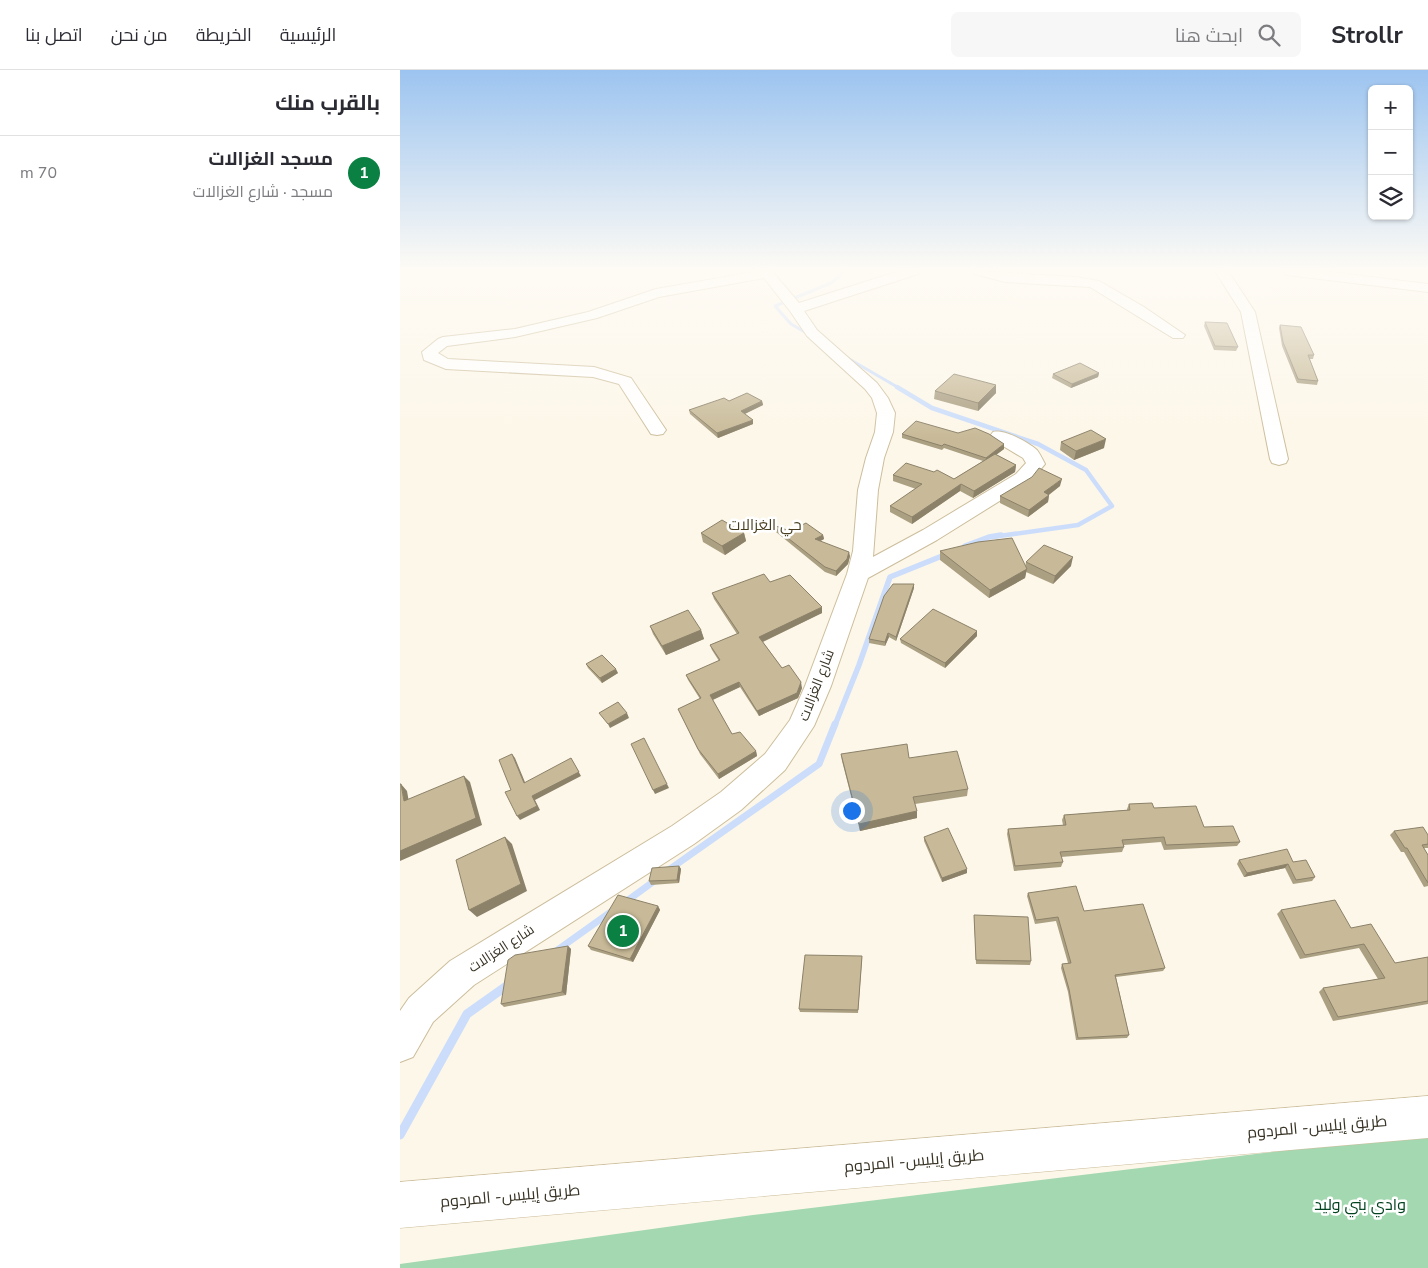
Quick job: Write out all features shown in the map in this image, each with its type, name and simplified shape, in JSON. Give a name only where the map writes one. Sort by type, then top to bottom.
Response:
[{"type":"highway","name":"طريق إيليس- المردوم","points":[[400,1205],[1428,1117]]},
{"type":"street","points":[[543,327],[515,333],[443,342],[430,352],[430,357],[446,364],[594,372],[612,376],[625,381],[657,430]]},
{"type":"street","name":"شارع الغزالات","points":[[400,1044],[421,1010],[462,974],[525,932],[683,835],[730,801],[775,762],[801,726],[818,686],[858,574],[864,551],[868,490],[875,458],[884,432],[886,413],[880,398],[871,386],[812,333],[808,327]]},
{"type":"street","points":[[1165,327],[1178,335]]},
{"type":"street","points":[[1251,327],[1279,459]]},
{"type":"street","points":[[858,574],[930,535],[1023,478],[1036,464],[1030,454],[999,436]]},
{"type":"green space","name":"وادي بني وليد","points":[[1428,1133],[1428,1268],[400,1268],[400,1264],[753,1215]]},
{"type":"building","points":[[1207,327],[1229,327],[1238,347],[1215,346]]},
{"type":"building","points":[[1280,327],[1301,327],[1314,355],[1308,355],[1318,381],[1298,379],[1283,342]]},
{"type":"building","points":[[1080,363],[1099,373],[1072,384],[1053,374]]},
{"type":"building","points":[[954,374],[996,385],[978,403],[935,391]]},
{"type":"building","points":[[747,393],[762,401],[741,411],[753,420],[717,433],[689,410],[724,398],[729,401]]},
{"type":"building","points":[[916,421],[958,433],[975,428],[989,434],[1004,444],[986,458],[944,444],[942,446],[902,434]]},
{"type":"building","points":[[1091,430],[1106,439],[1076,451],[1061,442]]},
{"type":"building","points":[[995,454],[1016,465],[974,491],[961,484],[912,517],[890,506],[922,484],[893,475],[906,463],[934,472],[937,470],[954,479]]},
{"type":"building","points":[[1039,468],[1062,479],[1044,492],[1049,495],[1029,510],[1000,496],[1032,477]]},
{"type":"building","points":[[722,520],[744,533],[722,546],[701,533]]},
{"type":"building","points":[[806,523],[823,535],[815,539],[849,552],[847,559],[836,571],[825,567],[775,528],[776,526],[790,531]]},
{"type":"building","points":[[1012,538],[1027,569],[990,590],[940,551],[978,542]]},
{"type":"building","points":[[1044,545],[1073,557],[1055,576],[1026,562]]},
{"type":"building","points":[[764,574],[770,582],[790,575],[822,607],[759,637],[782,668],[789,665],[801,682],[797,693],[757,711],[739,682],[710,695],[732,734],[740,732],[756,751],[718,774],[698,749],[678,709],[701,698],[686,675],[720,660],[710,645],[739,633],[712,593]]},
{"type":"building","points":[[893,584],[914,584],[896,637],[888,633],[885,642],[869,639],[884,596]]},
{"type":"building","points":[[933,609],[977,631],[945,663],[900,639]]},
{"type":"building","points":[[688,610],[701,630],[662,646],[650,626]]},
{"type":"building","points":[[602,655],[616,669],[600,678],[586,664]]},
{"type":"building","points":[[618,702],[627,713],[608,724],[599,713]]},
{"type":"building","points":[[644,738],[667,784],[653,790],[631,744]]},
{"type":"building","points":[[907,744],[909,758],[957,751],[968,789],[913,797],[917,811],[859,824],[841,754]]},
{"type":"building","points":[[512,754],[524,783],[571,758],[579,772],[532,796],[537,806],[517,816],[505,792],[511,790],[499,760]]},
{"type":"building","points":[[464,776],[476,818],[400,851],[400,784],[404,801]]},
{"type":"building","points":[[1152,803],[1154,808],[1196,806],[1204,827],[1233,826],[1240,842],[1166,845],[1164,837],[1122,840],[1124,847],[1060,852],[1063,862],[1015,866],[1008,829],[1066,825],[1064,815],[1130,810],[1129,804]]},
{"type":"building","points":[[1423,827],[1428,835],[1428,844],[1422,845],[1428,855],[1428,883],[1407,848],[1405,848],[1394,831]]},
{"type":"building","points":[[948,828],[967,869],[942,878],[924,837]]},
{"type":"building","points":[[505,837],[521,884],[469,910],[456,860]]},
{"type":"building","points":[[1287,849],[1293,862],[1306,860],[1315,877],[1296,880],[1288,864],[1247,873],[1239,860]]},
{"type":"building","points":[[679,866],[677,880],[649,881],[652,868]]},
{"type":"building","points":[[1076,886],[1084,911],[1143,904],[1165,968],[1115,975],[1129,1035],[1078,1038],[1069,989],[1062,964],[1071,963],[1058,917],[1036,920],[1028,893]]},
{"type":"building","points":[[618,895],[658,906],[630,959],[588,946]]},
{"type":"building","points":[[1335,900],[1351,928],[1371,924],[1395,963],[1428,957],[1428,1001],[1338,1017],[1323,988],[1385,978],[1364,944],[1305,955],[1281,910]]},
{"type":"building","points":[[974,915],[1028,917],[1031,961],[976,960]]},
{"type":"building","points":[[568,946],[562,992],[501,1004],[508,960],[515,955]]},
{"type":"building","points":[[805,955],[862,956],[858,1010],[799,1009]]},
{"type":"waterway","points":[[796,327],[810,335]]},
{"type":"waterway","points":[[844,356],[899,388]]},
{"type":"waterway","points":[[897,387],[932,408],[1038,444],[1086,470],[1112,506],[1078,525],[992,537]]},
{"type":"waterway","points":[[965,546],[989,537],[1001,535]]},
{"type":"waterway","points":[[835,725],[859,665],[890,577],[947,554]]},
{"type":"waterway","points":[[670,869],[819,764],[835,724]]},
{"type":"waterway","points":[[624,903],[657,879]]},
{"type":"waterway","points":[[556,951],[612,911]]},
{"type":"waterway","points":[[400,1135],[467,1014],[508,985]]},
{"type":"place","name":"مسجد الغزالات","points":[[623,931]]},
{"type":"district","name":"حي الغزالات","points":[[765,525]]}]
